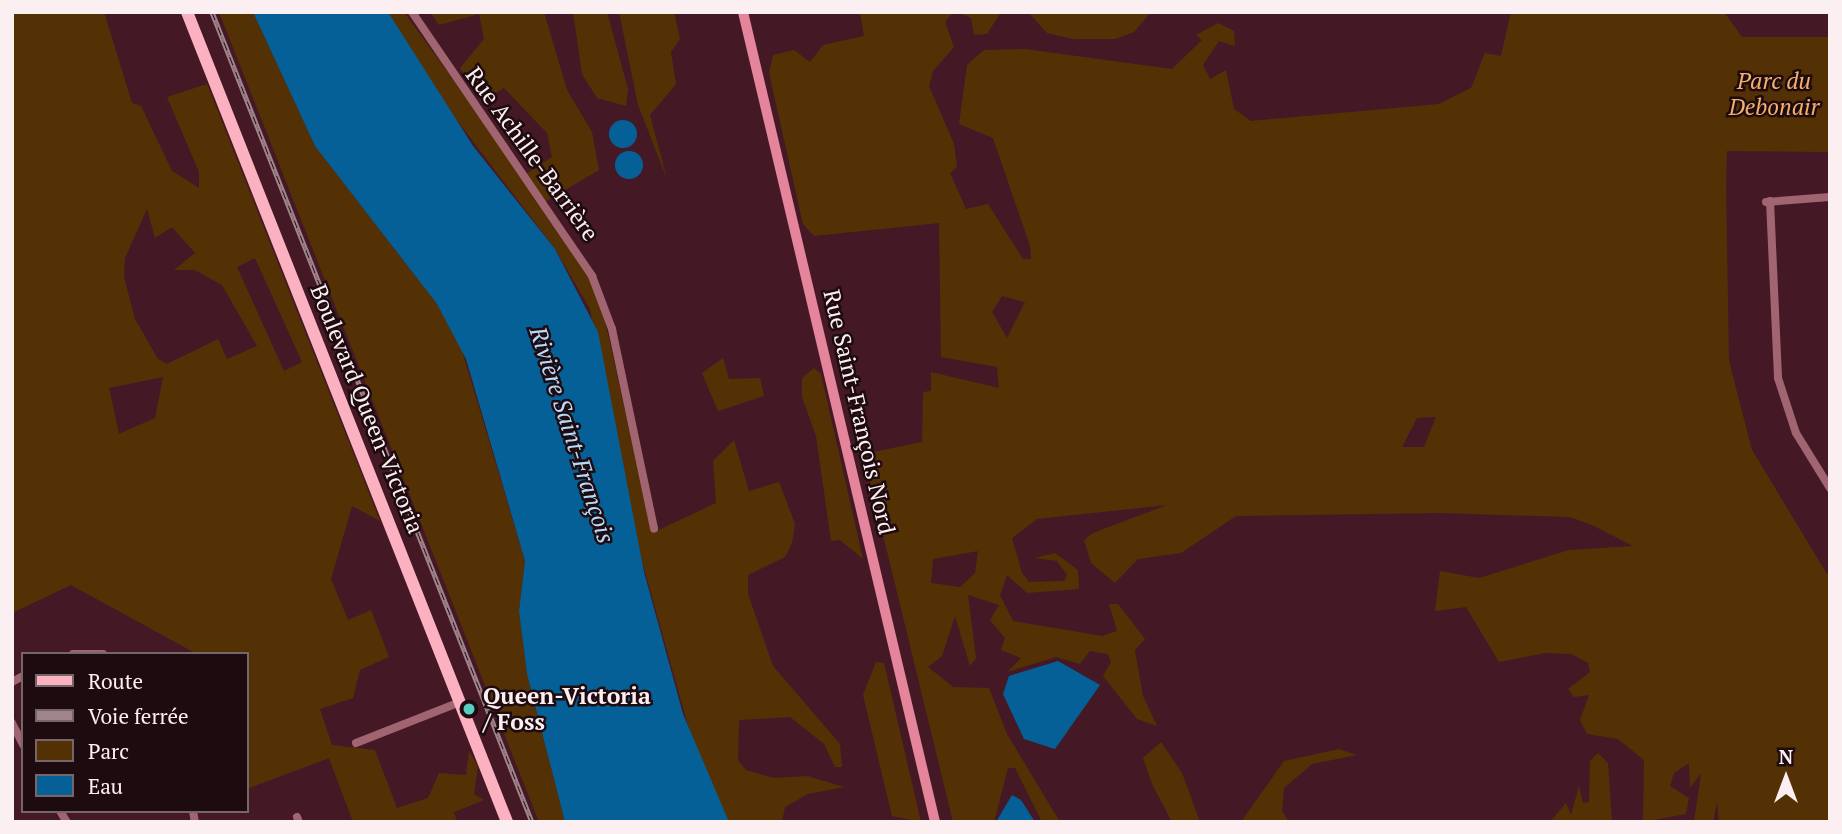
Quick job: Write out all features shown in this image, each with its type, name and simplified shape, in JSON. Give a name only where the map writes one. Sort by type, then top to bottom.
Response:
[{"type":"main road","name":"Boulevard Queen-Victoria","points":[[187,12],[507,822]]},
{"type":"street","name":"Rue Achille-Barrière","points":[[411,12],[592,276],[612,329],[654,529]]},
{"type":"street","name":"Rue Saint-François Nord","points":[[743,12],[934,822]]},
{"type":"street","points":[[1830,197],[1768,201],[1778,378],[1796,433],[1830,488]]},
{"type":"street","points":[[356,743],[460,702]]},
{"type":"street","points":[[12,723],[21,741]]},
{"type":"green space","points":[[12,12],[104,12],[132,103],[141,106],[172,171],[199,188],[199,172],[167,97],[207,84],[380,521],[352,506],[331,579],[348,620],[371,610],[389,657],[360,670],[353,698],[320,709],[332,745],[375,750],[397,808],[428,798],[439,773],[466,775],[469,751],[478,766],[474,794],[484,800],[454,812],[457,822],[353,822],[329,758],[248,789],[248,652],[193,652],[71,585],[12,613]],"holes":[[[147,209],[155,238],[172,227],[195,253],[174,270],[195,270],[222,285],[257,346],[227,359],[218,339],[167,364],[158,359],[135,319],[124,277],[125,258]],[[255,258],[302,362],[284,371],[237,267]],[[163,377],[155,418],[119,434],[109,388]]]},
{"type":"green space","points":[[219,12],[253,12],[315,146],[437,304],[460,344],[525,561],[519,611],[527,674],[565,822],[539,822]]},
{"type":"green space","points":[[388,12],[404,12],[523,176],[552,157],[547,133],[504,88],[482,101],[460,68],[484,39],[479,14],[439,25],[430,12],[544,12],[567,90],[592,132],[599,170],[543,203],[587,273],[604,316],[652,533],[716,503],[713,461],[734,440],[749,491],[779,482],[795,524],[792,543],[785,557],[748,575],[748,594],[773,666],[840,744],[842,767],[835,767],[824,744],[790,717],[739,720],[738,760],[746,770],[774,778],[807,776],[844,787],[808,794],[785,807],[782,822],[729,822],[696,754],[634,533],[590,309],[555,249],[430,85]]},
{"type":"green space","points":[[573,12],[607,12],[628,89],[626,106],[597,98],[582,74]]},
{"type":"green space","points":[[619,12],[674,12],[680,39],[671,52],[676,84],[650,115],[667,179],[638,105]]},
{"type":"green space","name":"Parc du Debonair","points":[[860,12],[953,12],[945,22],[954,47],[933,71],[929,86],[954,144],[957,167],[950,173],[966,209],[988,204],[1023,259],[1031,259],[1030,246],[993,138],[959,124],[967,65],[984,50],[1025,49],[1172,69],[1202,40],[1196,35],[1218,23],[1234,31],[1235,46],[1219,41],[1203,65],[1210,79],[1226,70],[1234,109],[1251,121],[1439,104],[1471,88],[1485,53],[1501,56],[1511,12],[1724,12],[1742,37],[1830,37],[1830,152],[1727,151],[1726,186],[1729,361],[1752,450],[1830,579],[1830,822],[1719,822],[1717,801],[1713,822],[1694,822],[1701,773],[1690,788],[1689,763],[1674,773],[1670,786],[1689,798],[1686,814],[1643,822],[1644,760],[1618,739],[1587,734],[1580,720],[1589,695],[1574,697],[1568,689],[1590,672],[1588,663],[1571,654],[1545,653],[1499,662],[1466,607],[1435,611],[1440,571],[1479,578],[1569,550],[1633,546],[1592,525],[1570,517],[1441,513],[1236,516],[1181,553],[1138,559],[1115,583],[1091,563],[1084,540],[1093,533],[1167,505],[1037,519],[1012,538],[1022,573],[1029,582],[1064,581],[1067,575],[1057,561],[1034,558],[1055,553],[1078,570],[1079,589],[1027,593],[1007,575],[1000,595],[1013,621],[1102,636],[1117,631],[1109,604],[1118,604],[1145,639],[1135,650],[1143,696],[1157,726],[1137,719],[1103,676],[1111,662],[1108,654],[1090,651],[1080,664],[1056,657],[1007,672],[1021,658],[1001,650],[1005,638],[990,620],[999,605],[968,595],[976,658],[970,666],[955,616],[942,656],[928,667],[953,687],[989,688],[1007,734],[1060,822],[1042,822],[1015,768],[1008,768],[994,822],[953,822],[866,465],[873,452],[922,442],[923,392],[931,391],[931,372],[999,388],[997,367],[941,357],[939,223],[814,236],[803,224],[769,73],[773,55],[794,50],[810,62],[823,45],[864,36]],"holes":[[[1002,296],[1025,302],[1007,338],[992,312]],[[1436,417],[1424,447],[1402,447],[1417,418]],[[978,551],[975,573],[960,587],[931,583],[933,559]]]},
{"type":"green space","points":[[958,12],[1001,12],[987,34],[974,35],[971,18]]},
{"type":"green space","points":[[1028,12],[1151,12],[1134,32],[1115,39],[1073,39],[1047,33]]},
{"type":"green space","points":[[723,358],[729,379],[760,378],[764,396],[718,411],[702,373]]},
{"type":"green space","points":[[814,368],[821,374],[863,559],[840,540],[831,541],[816,436],[802,397],[802,378]]},
{"type":"green space","points":[[876,662],[884,663],[921,822],[892,816],[863,695]]},
{"type":"green space","points":[[1161,742],[1182,773],[1200,822],[1172,822],[1152,784],[1143,758]]},
{"type":"green space","points":[[1339,749],[1357,755],[1312,764],[1284,788],[1282,811],[1289,822],[1241,822],[1284,761]]},
{"type":"green space","points":[[1598,753],[1608,763],[1612,822],[1550,822],[1566,803],[1571,815],[1579,786],[1583,803],[1589,802],[1590,761]]},
{"type":"water","name":"Rivière Saint-François","points":[[253,12],[388,12],[473,146],[555,249],[598,332],[644,572],[683,714],[729,822],[565,822],[527,674],[519,611],[525,561],[466,359],[437,304],[315,146]]},
{"type":"water","points":[[623,120],[633,124],[637,134],[633,144],[623,148],[613,144],[609,134],[613,124]]},
{"type":"water","points":[[629,151],[639,155],[643,165],[639,175],[629,179],[619,175],[615,165],[619,155]]},
{"type":"water","points":[[1058,661],[1100,685],[1055,749],[1024,739],[1003,694],[1009,676]]},
{"type":"water","points":[[1012,795],[1021,800],[1035,822],[996,822]]},
{"type":"railway","points":[[212,12],[532,822]]},
{"type":"place","name":"Queen-Victoria / Foss","points":[[469,709]]}]
